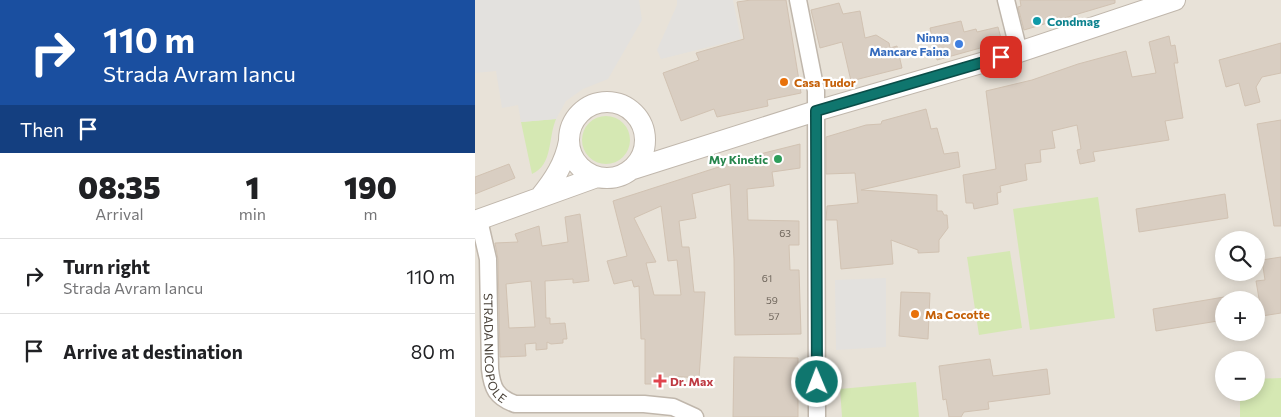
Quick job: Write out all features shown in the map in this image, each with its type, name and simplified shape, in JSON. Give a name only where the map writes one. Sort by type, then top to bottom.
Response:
[{"type":"street","points":[[798,0],[816,90],[817,417]]},
{"type":"street","points":[[1006,0],[1019,52]]},
{"type":"street","points":[[477,220],[597,176],[617,177],[630,170],[816,111],[1019,52],[1175,0]]},
{"type":"street","points":[[540,196],[558,173],[566,154],[571,128],[577,117],[587,108],[599,103],[613,103],[627,108],[638,118],[644,131],[644,150],[639,161],[630,170]]},
{"type":"street","points":[[644,131],[664,146],[703,147]]},
{"type":"street","points":[[569,141],[575,161],[585,170],[597,176]]},
{"type":"street","name":"STRADA NICOPOLE","points":[[477,220],[488,259],[490,368],[492,386],[497,394],[515,404],[644,404],[673,406],[695,417]]},
{"type":"shaded area","points":[[475,0],[1281,0],[1281,417],[475,417]]},
{"type":"shaded area","points":[[475,0],[639,0],[642,20],[608,79],[583,89],[566,101],[556,119],[521,122],[518,105],[502,108],[496,71],[475,73]]},
{"type":"shaded area","points":[[677,0],[733,0],[741,39],[661,59],[657,50],[677,5]]},
{"type":"shaded area","points":[[886,278],[886,347],[836,350],[835,280]]},
{"type":"green space","points":[[606,116],[615,118],[623,123],[628,131],[630,140],[628,149],[623,157],[615,162],[606,164],[597,162],[589,157],[584,149],[582,140],[584,131],[589,123],[597,118]]},
{"type":"green space","points":[[556,119],[547,158],[539,170],[532,174],[521,122]]},
{"type":"green space","points":[[1098,197],[1115,318],[1030,330],[1013,209]]},
{"type":"green space","points":[[1010,251],[1022,328],[979,335],[967,257]]},
{"type":"green space","points":[[1281,378],[1281,417],[1240,417],[1240,401],[1265,401],[1265,379]]},
{"type":"green space","points":[[916,382],[919,417],[842,417],[840,389]]},
{"type":"building","points":[[786,0],[801,93],[767,100],[768,106],[717,117],[714,109],[681,121],[663,73],[699,60],[696,53],[744,39],[737,2]]},
{"type":"building","name":"Condmag","points":[[1020,0],[1115,0],[1115,3],[1024,30],[1018,7],[1021,6]]},
{"type":"building","points":[[839,3],[843,14],[860,11],[865,38],[876,35],[889,43],[890,48],[897,46],[902,68],[851,81],[842,42],[820,48],[811,10]]},
{"type":"building","points":[[961,21],[964,32],[976,29],[977,32],[998,27],[1002,42],[937,60],[930,28]]},
{"type":"building","points":[[1169,36],[1171,46],[1175,45],[1178,63],[1174,63],[1183,118],[1165,121],[1169,140],[1093,152],[1095,161],[1080,164],[1077,150],[1081,149],[1077,125],[1052,131],[1055,148],[1040,150],[1041,162],[1025,164],[1027,180],[1000,186],[1001,192],[997,193],[998,204],[974,209],[973,203],[966,203],[963,175],[996,169],[986,91],[1032,80],[1078,64],[1126,51],[1132,77],[1156,73],[1149,42]]},
{"type":"building","points":[[1281,43],[1281,73],[1262,77],[1256,87],[1260,102],[1245,106],[1239,83],[1226,87],[1219,60]]},
{"type":"building","points":[[926,109],[931,129],[937,128],[944,154],[958,152],[960,167],[861,190],[937,195],[937,211],[942,211],[944,215],[947,215],[948,228],[939,240],[939,252],[918,253],[918,250],[891,240],[893,264],[841,269],[837,220],[826,220],[827,206],[858,203],[855,173],[826,174],[826,137],[866,125],[881,124],[882,121]]},
{"type":"building","points":[[1281,120],[1281,226],[1274,226],[1257,124]]},
{"type":"building","points":[[800,144],[800,168],[772,172],[774,186],[747,189],[748,220],[799,221],[799,245],[789,245],[790,270],[799,270],[801,334],[735,335],[734,259],[730,184],[692,194],[696,218],[679,221],[682,247],[689,247],[694,292],[705,292],[699,378],[671,376],[671,384],[645,384],[645,339],[641,339],[639,286],[634,287],[632,280],[614,284],[607,261],[627,256],[613,201],[756,155]],"holes":[[[661,206],[668,261],[677,260],[681,295],[654,295],[646,263],[656,262],[634,218]]]},
{"type":"building","points":[[509,164],[515,178],[475,194],[475,177]]},
{"type":"building","points":[[1225,194],[1228,218],[1139,232],[1136,209]]},
{"type":"building","points":[[580,214],[589,281],[573,283],[573,279],[545,281],[546,318],[550,318],[550,324],[565,323],[567,339],[563,339],[563,343],[551,344],[547,342],[547,349],[536,350],[536,343],[525,344],[526,356],[500,357],[498,259],[495,243],[518,242],[515,234],[539,226],[542,246],[568,242],[565,217]],"holes":[[[531,281],[535,327],[509,328],[506,284]]]},
{"type":"building","points":[[1281,257],[1281,313],[1265,316],[1265,291],[1258,291],[1256,281],[1265,281],[1265,260]]},
{"type":"building","name":"Ma Cocotte","points":[[901,292],[930,293],[928,339],[899,336]]},
{"type":"building","points":[[1215,299],[1215,321],[1156,331],[1153,309]]},
{"type":"building","points":[[734,357],[798,358],[798,417],[733,417]]},
{"type":"building","points":[[990,359],[993,376],[1047,369],[1050,394],[988,402],[989,409],[964,412],[961,417],[949,417],[946,399],[943,400],[939,366]]},
{"type":"place","name":"Condmag","points":[[1037,21]]},
{"type":"place","name":"Ninna Mancare Faina","points":[[959,44]]},
{"type":"place","name":"Casa Tudor","points":[[784,82]]},
{"type":"place","name":"My Kinetic","points":[[778,159]]},
{"type":"place","name":"Ma Cocotte","points":[[915,314]]},
{"type":"place","name":"Dr. Max","points":[[660,381]]},
{"type":"route","points":[[817,382],[816,111],[1001,57]]}]
